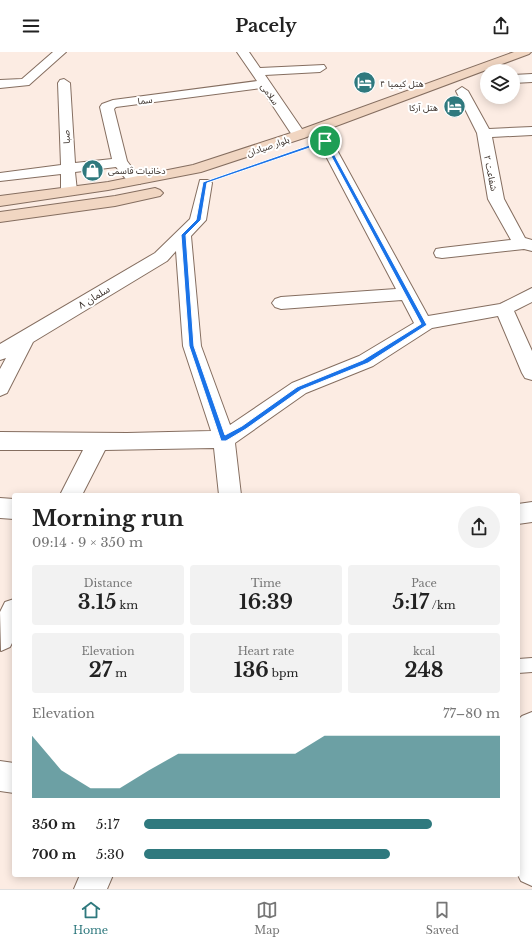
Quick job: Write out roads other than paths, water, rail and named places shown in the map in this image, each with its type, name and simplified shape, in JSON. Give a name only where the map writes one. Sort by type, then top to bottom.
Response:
[{"type":"main road","name":"بلوار صیادان","points":[[0,201],[135,181],[196,170],[299,135],[525,52]]},
{"type":"main road","points":[[520,69],[526,67]]},
{"type":"main road","points":[[0,217],[115,201],[168,190]]},
{"type":"street","points":[[0,84],[25,82],[60,52]]},
{"type":"street","name":"سلامی","points":[[243,52],[255,72],[299,135]]},
{"type":"street","points":[[255,72],[320,68]]},
{"type":"street","points":[[520,79],[532,78]]},
{"type":"street","name":"صبا","points":[[64,83],[69,191]]},
{"type":"street","name":"سما","points":[[135,181],[120,162],[107,107],[113,104],[264,84]]},
{"type":"street","name":"شفاعت ۲","points":[[462,91],[484,133],[496,199],[514,234],[528,245]]},
{"type":"street","points":[[484,133],[532,131]]},
{"type":"street","points":[[325,141],[424,325]]},
{"type":"street","points":[[0,177],[120,162]]},
{"type":"street","name":"سلمان ۸","points":[[0,353],[161,257],[198,220],[204,182]]},
{"type":"street","points":[[183,235],[192,346],[224,439],[230,493]]},
{"type":"street","points":[[442,253],[528,245]]},
{"type":"street","points":[[281,303],[408,294]]},
{"type":"street","points":[[0,441],[98,442],[224,439],[244,428],[299,388],[366,361],[424,325],[436,320],[504,309],[532,294]]},
{"type":"street","points":[[504,309],[532,373]]},
{"type":"street","points":[[0,388],[25,339]]},
{"type":"street","points":[[72,493],[98,442]]},
{"type":"street","points":[[0,508],[12,509]]},
{"type":"street","points":[[520,514],[532,512]]},
{"type":"street","points":[[5,639],[12,618]]},
{"type":"street","points":[[532,726],[524,734],[532,870]]},
{"type":"street","points":[[0,776],[12,778]]},
{"type":"street","points":[[90,889],[97,877]]},
{"type":"lane","points":[[520,666],[532,665]]},
{"type":"place","name":"هتل کیمیا ۴","points":[[365,83]]},
{"type":"place","name":"هتل آرکا","points":[[454,107]]},
{"type":"place","name":"دخانیات قاسمی","points":[[93,170]]}]
